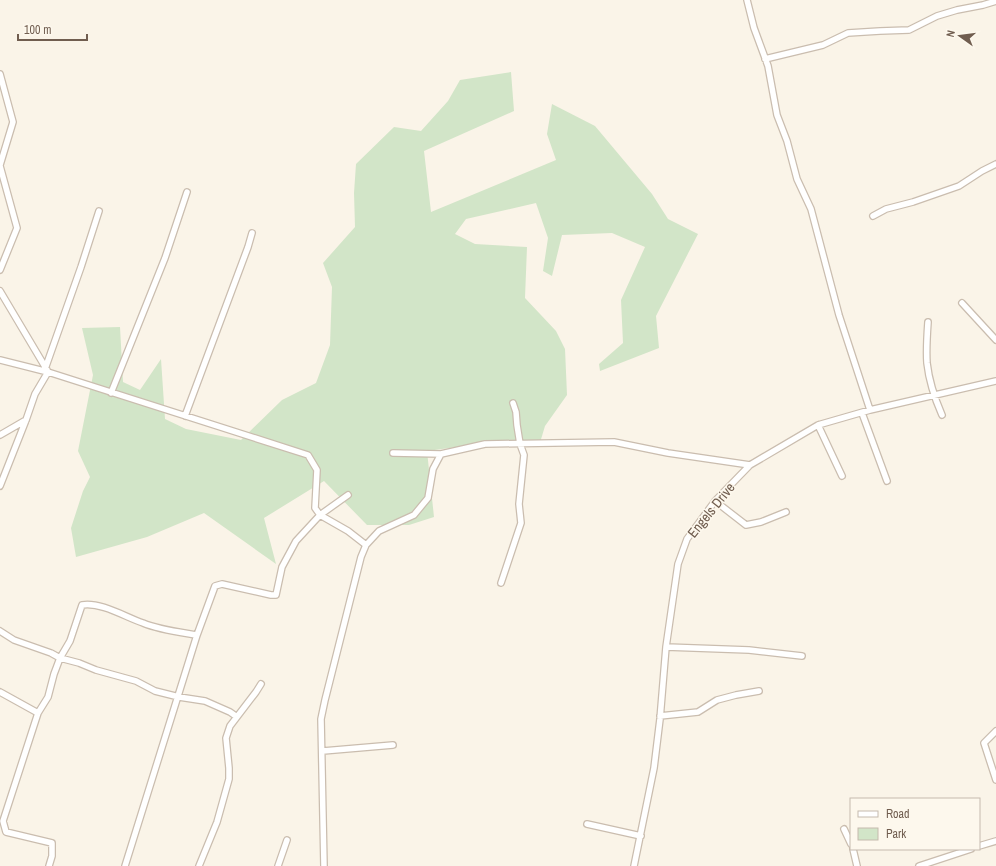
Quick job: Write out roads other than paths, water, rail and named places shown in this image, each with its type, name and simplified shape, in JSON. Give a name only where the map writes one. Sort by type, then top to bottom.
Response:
[{"type":"street","points":[[747,0],[754,28],[768,66],[777,115],[787,141],[797,178],[811,208],[839,315],[870,410]]},
{"type":"street","points":[[765,59],[823,45],[848,33],[909,30],[937,16],[996,1]]},
{"type":"street","points":[[0,74],[13,122],[0,166],[17,228],[0,270]]},
{"type":"street","points":[[873,216],[886,209],[913,202],[959,186],[996,164]]},
{"type":"street","points":[[111,393],[165,258],[187,192]]},
{"type":"street","points":[[0,486],[35,394],[47,370],[99,211]]},
{"type":"street","points":[[185,416],[252,233]]},
{"type":"street","points":[[0,291],[47,370]]},
{"type":"street","points":[[962,303],[996,340]]},
{"type":"street","points":[[928,322],[926,343],[927,364],[934,396],[942,415]]},
{"type":"street","points":[[0,360],[47,370],[111,393],[308,455],[317,470],[315,508],[320,515],[348,531],[366,545]]},
{"type":"street","name":"Engels Drive","points":[[634,866],[654,768],[666,647],[678,564],[687,539],[715,501],[750,466],[818,425],[870,410],[996,381]]},
{"type":"street","points":[[501,583],[521,523],[519,504],[524,455],[520,444],[516,412],[513,403]]},
{"type":"street","points":[[862,413],[887,481]]},
{"type":"street","points":[[0,435],[26,420]]},
{"type":"street","points":[[818,425],[842,476]]},
{"type":"street","points":[[393,453],[440,454],[485,444],[614,442],[668,453],[750,466]]},
{"type":"street","points":[[324,866],[321,719],[361,557],[366,545],[379,531],[414,515],[428,498],[433,469],[440,454]]},
{"type":"street","points":[[125,866],[179,697],[197,635],[214,586],[222,584],[271,596],[276,595],[282,567],[296,541],[320,515],[348,495]]},
{"type":"street","points":[[715,501],[746,525],[761,522],[786,512]]},
{"type":"street","points":[[49,866],[52,856],[52,843],[6,832],[3,821],[38,713],[48,697],[60,658],[70,641],[80,607],[84,604],[109,609],[144,624],[197,635]]},
{"type":"street","points":[[0,632],[14,640],[60,658],[136,681],[154,691],[205,701],[237,716]]},
{"type":"street","points":[[666,647],[749,650],[802,656]]},
{"type":"street","points":[[199,866],[217,822],[229,779],[226,738],[230,726],[261,684]]},
{"type":"street","points":[[660,716],[698,712],[717,700],[759,691]]},
{"type":"street","points":[[0,692],[38,713]]},
{"type":"street","points":[[996,731],[984,743],[996,780]]},
{"type":"street","points":[[322,751],[393,745]]},
{"type":"street","points":[[586,824],[641,836]]},
{"type":"street","points":[[844,829],[850,842]]},
{"type":"street","points":[[278,866],[287,840]]},
{"type":"street","points":[[980,846],[996,841]]},
{"type":"street","points":[[853,850],[857,866]]},
{"type":"street","points":[[919,866],[968,850]]}]
